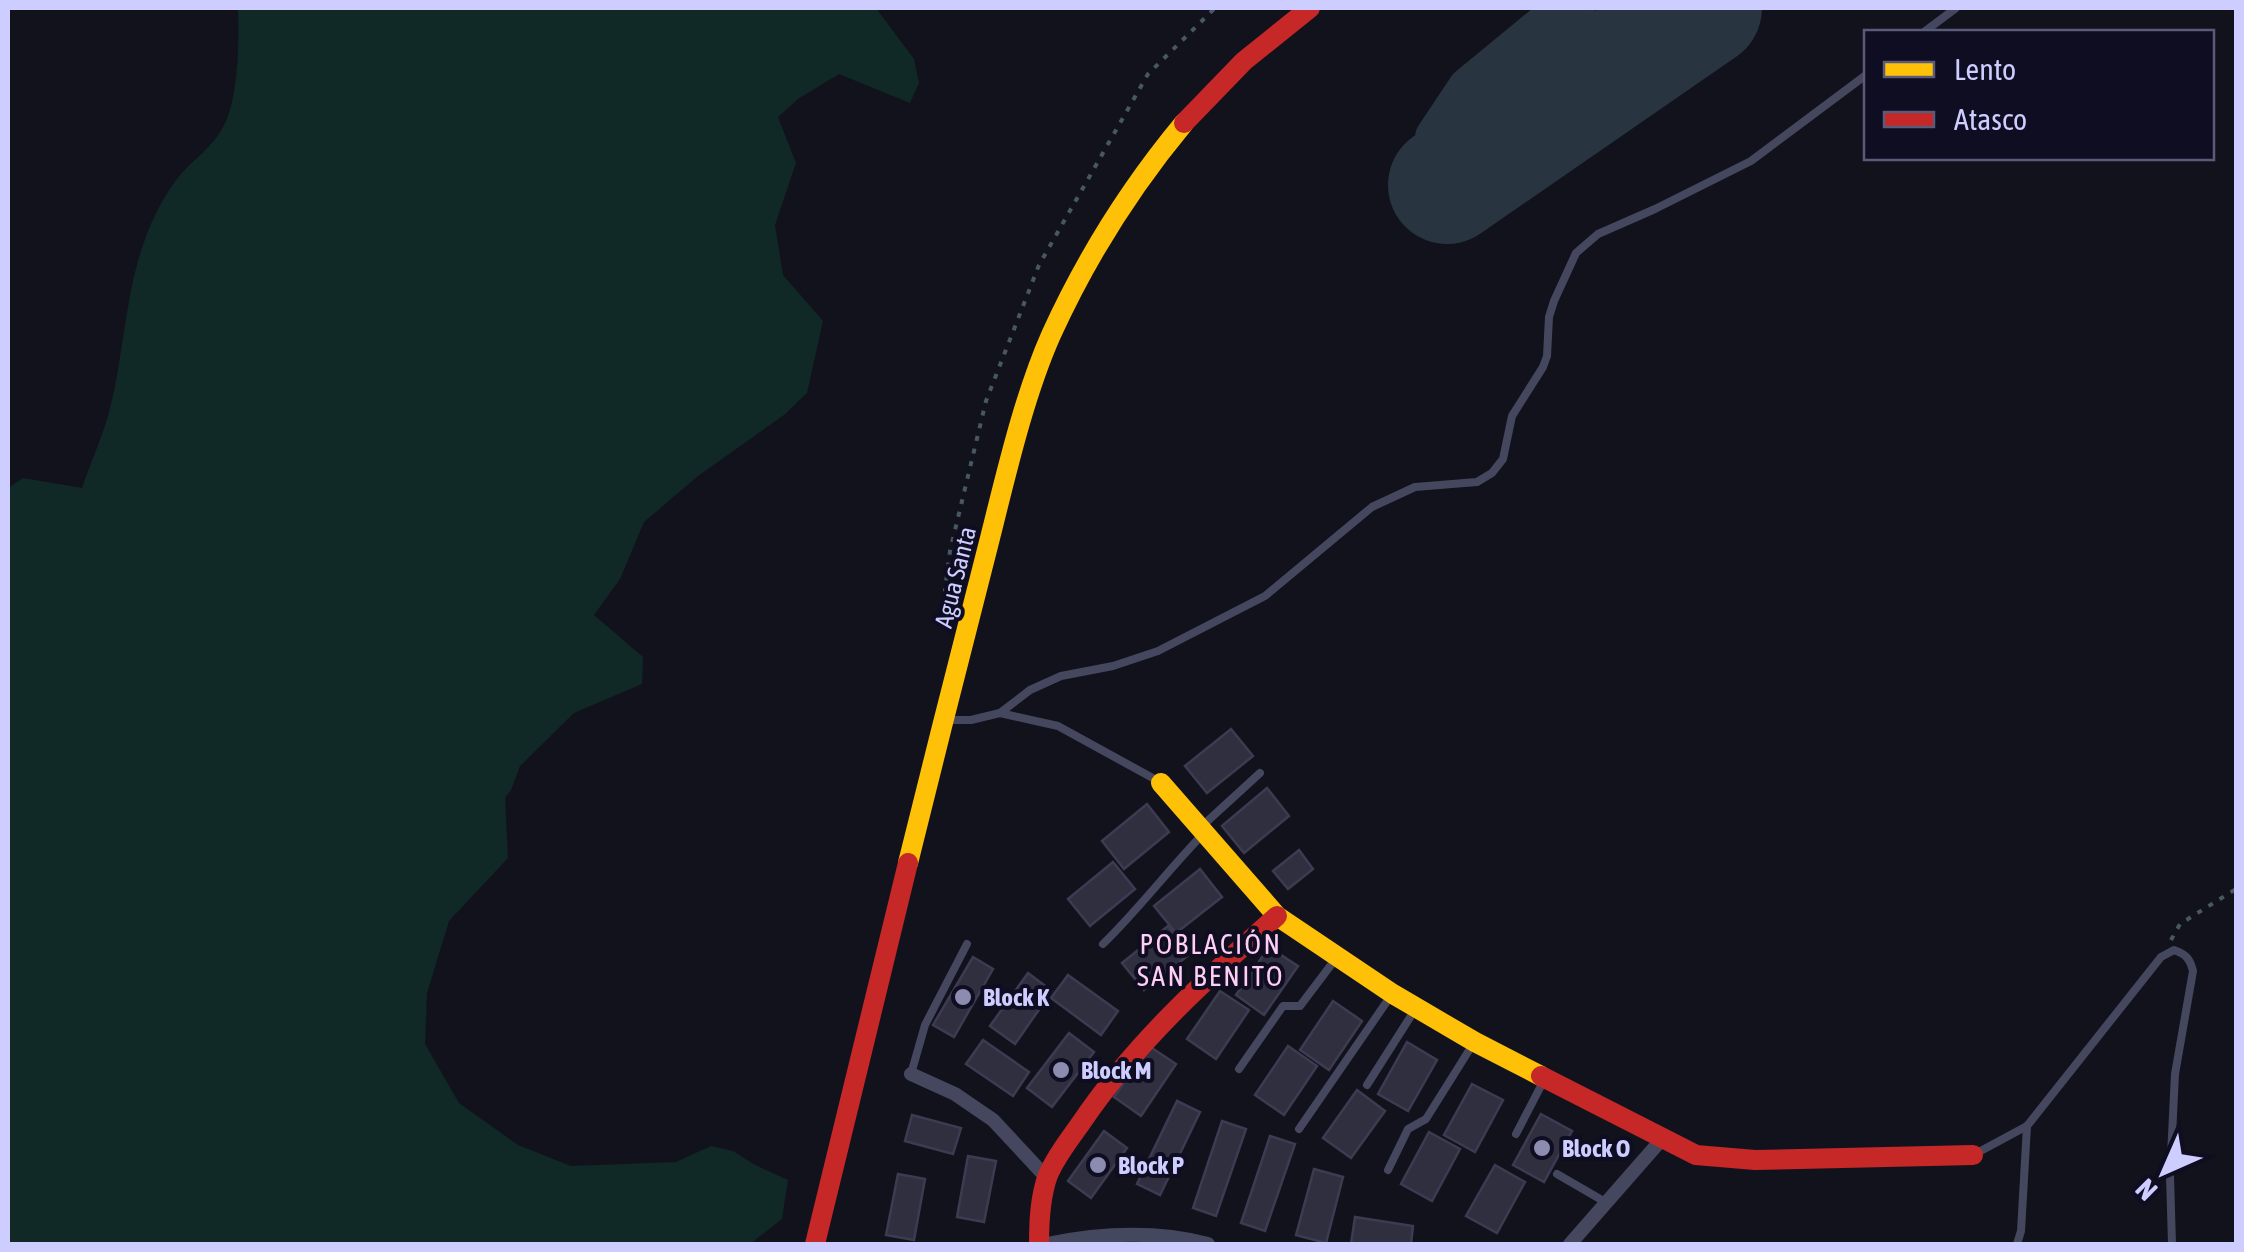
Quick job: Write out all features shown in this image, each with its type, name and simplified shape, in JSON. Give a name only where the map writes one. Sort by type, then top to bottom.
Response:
[{"type":"street","name":"Agua Santa","points":[[815,1244],[968,622],[1044,353],[1072,290],[1116,213],[1175,134],[1244,62],[1310,8]]},
{"type":"street","points":[[1161,782],[1277,916],[1393,994],[1475,1042],[1696,1156],[1754,1160],[1974,1155]]},
{"type":"street","points":[[1038,1244],[1047,1178],[1089,1110],[1138,1047],[1192,991],[1277,916]]},
{"type":"street","points":[[910,1074],[955,1094],[992,1120],[1047,1178]]},
{"type":"street","points":[[1570,1244],[1662,1140]]},
{"type":"street","points":[[1046,1244],[1119,1234],[1146,1234],[1208,1244]]},
{"type":"lane","points":[[1927,30],[1956,8]]},
{"type":"lane","points":[[945,720],[972,720],[1000,713],[1030,690],[1061,676],[1113,666],[1158,651],[1265,596],[1372,507],[1416,487],[1477,482],[1492,473],[1503,459],[1512,416],[1543,368],[1549,317],[1576,253],[1598,234],[1751,160],[1864,77]]},
{"type":"lane","points":[[1000,713],[1058,726],[1161,782]]},
{"type":"lane","points":[[1103,944],[1133,916],[1203,830],[1260,773]]},
{"type":"lane","points":[[910,1074],[926,1025],[967,944]]},
{"type":"lane","points":[[1974,1155],[2027,1126],[2160,958],[2174,950],[2182,953],[2190,959],[2193,972],[2175,1074],[2170,1176],[2172,1244]]},
{"type":"lane","points":[[1240,1068],[1284,1006],[1300,1006],[1338,957]]},
{"type":"lane","points":[[1299,1129],[1393,994]]},
{"type":"lane","points":[[1367,1084],[1416,1008]]},
{"type":"lane","points":[[1388,1170],[1408,1129],[1426,1119],[1475,1042]]},
{"type":"lane","points":[[1516,1134],[1544,1078]]},
{"type":"lane","points":[[2017,1244],[2027,1126]]},
{"type":"lane","points":[[1557,1174],[1607,1203]]},
{"type":"path","points":[[2160,958],[2180,924],[2236,888]]},
{"type":"green space","points":[[238,8],[876,8],[914,59],[919,83],[910,103],[839,74],[798,99],[778,117],[796,163],[775,225],[783,275],[823,321],[807,393],[644,522],[620,579],[594,615],[643,657],[642,684],[574,713],[520,766],[505,798],[508,858],[449,921],[427,993],[425,1044],[459,1103],[518,1145],[571,1166],[676,1162],[711,1146],[733,1151],[788,1180],[782,1219],[750,1244],[8,1244],[8,488],[23,478],[82,488],[108,416],[132,285],[147,233],[170,189],[213,142],[228,117],[237,70]]},
{"type":"building","points":[[1231,729],[1253,756],[1207,793],[1185,766]]},
{"type":"building","points":[[1267,788],[1289,816],[1244,853],[1222,826]]},
{"type":"building","points":[[1147,804],[1169,832],[1124,869],[1102,841]]},
{"type":"building","points":[[1299,850],[1313,869],[1288,889],[1273,871]]},
{"type":"building","points":[[1113,862],[1135,889],[1090,926],[1068,899]]},
{"type":"building","points":[[1200,869],[1222,897],[1176,933],[1154,906]]},
{"type":"building","points":[[1168,926],[1190,954],[1144,990],[1122,963]]},
{"type":"building","points":[[1269,947],[1298,966],[1264,1015],[1236,995]]},
{"type":"building","name":"Block K","points":[[973,957],[993,969],[954,1037],[933,1025]]},
{"type":"building","points":[[1028,973],[1052,991],[1015,1044],[990,1026]]},
{"type":"building","points":[[1068,975],[1118,1011],[1101,1035],[1051,998]]},
{"type":"building","points":[[1220,991],[1249,1010],[1216,1059],[1187,1039]]},
{"type":"building","points":[[1333,1001],[1362,1021],[1329,1070],[1300,1050]]},
{"type":"building","name":"Block M","points":[[1069,1033],[1094,1052],[1052,1107],[1027,1088]]},
{"type":"building","points":[[983,1040],[1029,1072],[1013,1096],[966,1064]]},
{"type":"building","points":[[1407,1042],[1437,1060],[1408,1111],[1378,1094]]},
{"type":"building","points":[[1149,1046],[1176,1064],[1141,1116],[1114,1097]]},
{"type":"building","points":[[1288,1046],[1317,1066],[1284,1115],[1255,1095]]},
{"type":"building","points":[[1472,1084],[1503,1100],[1475,1152],[1444,1135]]},
{"type":"building","points":[[1357,1090],[1385,1111],[1351,1158],[1323,1138]]},
{"type":"building","points":[[1177,1101],[1200,1112],[1160,1195],[1137,1184]]},
{"type":"building","name":"Block O","points":[[1541,1114],[1572,1131],[1544,1182],[1513,1165]]},
{"type":"building","points":[[912,1115],[961,1128],[953,1154],[905,1141]]},
{"type":"building","points":[[1222,1121],[1246,1129],[1216,1216],[1193,1208]]},
{"type":"building","name":"Block P","points":[[1104,1131],[1127,1148],[1091,1198],[1068,1181]]},
{"type":"building","points":[[1429,1132],[1460,1149],[1432,1201],[1401,1184]]},
{"type":"building","points":[[1270,1136],[1295,1144],[1265,1231],[1241,1223]]},
{"type":"building","points":[[968,1156],[996,1161],[984,1222],[957,1217]]},
{"type":"building","points":[[1495,1165],[1525,1182],[1497,1233],[1466,1216]]},
{"type":"building","points":[[1314,1169],[1343,1177],[1326,1243],[1296,1235]]},
{"type":"building","points":[[898,1174],[925,1179],[914,1240],[886,1235]]},
{"type":"building","points":[[1355,1217],[1413,1226],[1411,1244],[1351,1244]]},
{"type":"taxiway","points":[[1447,185],[1439,138],[1471,90],[1571,8]]},
{"type":"runway","points":[[1447,185],[1703,8]]},
{"type":"traffic: slow","points":[[908,863],[1008,466],[1041,359],[1110,225],[1184,123]]},
{"type":"traffic: slow","points":[[1161,783],[1277,916],[1393,994],[1541,1076]]},
{"type":"traffic: jam","points":[[1184,123],[1244,61],[1310,8]]},
{"type":"traffic: jam","points":[[815,1244],[908,863]]},
{"type":"traffic: jam","points":[[1039,1244],[1040,1209],[1048,1175],[1102,1094],[1172,1014],[1277,916]]},
{"type":"traffic: jam","points":[[1541,1076],[1696,1155],[1755,1160],[1973,1155]]},
{"type":"place","name":"Block K","points":[[963,997]]},
{"type":"place","name":"Block M","points":[[1061,1070]]},
{"type":"place","name":"Block O","points":[[1542,1148]]},
{"type":"place","name":"Block P","points":[[1098,1165]]},
{"type":"district","name":"POBLACIÓN SAN BENITO","points":[[1211,960]]}]
